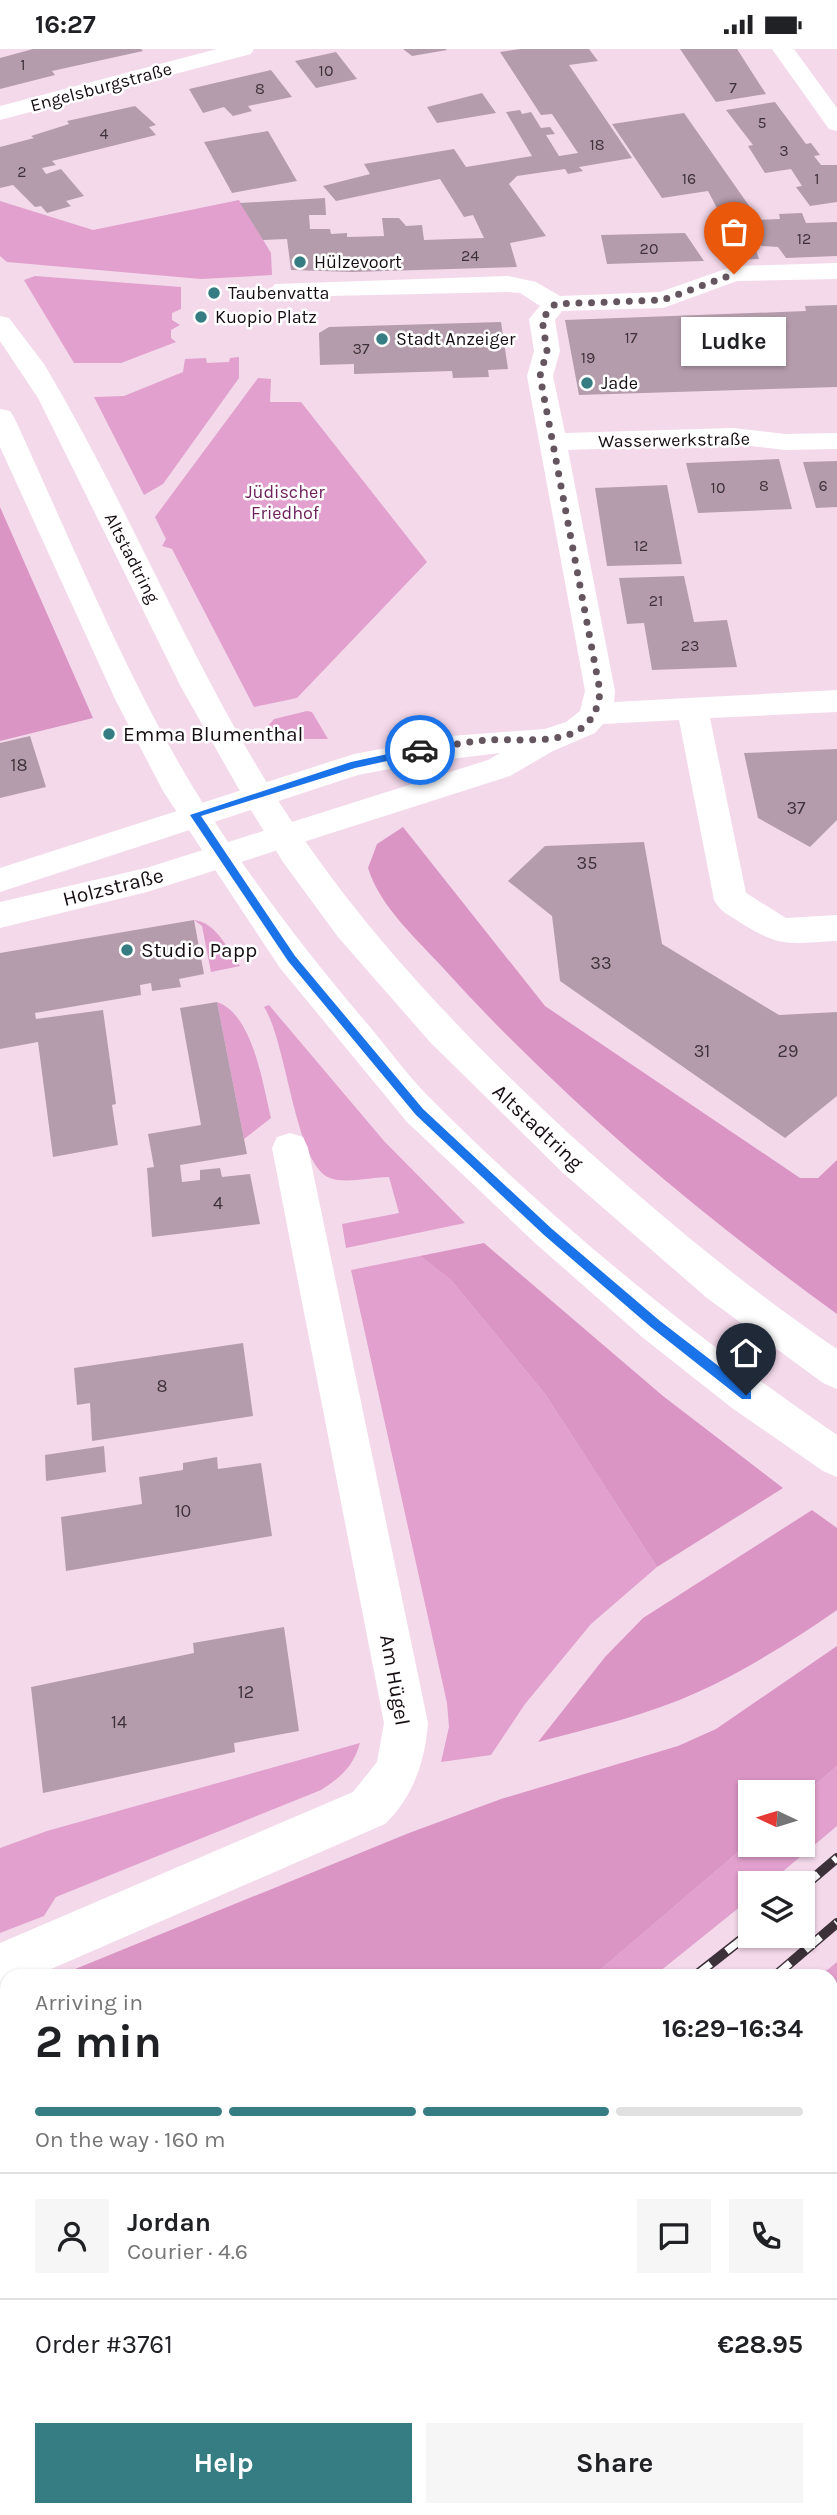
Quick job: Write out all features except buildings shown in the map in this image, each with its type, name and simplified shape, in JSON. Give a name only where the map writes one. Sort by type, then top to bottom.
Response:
[{"type":"street","name":"Engelsburgstraße","points":[[0,113],[243,49]]},
{"type":"street","points":[[783,49],[837,124]]},
{"type":"street","points":[[284,289],[508,284],[527,287],[555,304],[663,300],[734,274],[837,271]]},
{"type":"street","points":[[224,855],[499,768],[549,740],[584,727],[595,714],[600,691],[540,376],[547,351],[542,319],[555,304]]},
{"type":"street","name":"Altstadtring","points":[[0,324],[31,364],[51,398],[217,726],[284,835],[383,969],[488,1080],[625,1209],[837,1371]]},
{"type":"street","points":[[0,417],[131,701],[194,815],[224,855],[292,959],[420,1112],[548,1232],[656,1325],[746,1395],[837,1458]]},
{"type":"street","name":"Wasserwerkstraße","points":[[553,442],[733,436],[785,442],[837,441]]},
{"type":"street","points":[[595,714],[693,710],[742,704],[837,701]]},
{"type":"street","points":[[693,710],[731,900],[780,931],[837,928]]},
{"type":"street","points":[[194,815],[354,765],[409,752],[489,740],[549,740]]},
{"type":"street","name":"Holzstraße","points":[[0,880],[194,815]]},
{"type":"street","name":"Holzstraße","points":[[0,915],[147,880],[224,855]]},
{"type":"street","name":"Am Hügel","points":[[0,1967],[369,1808],[384,1795],[398,1772],[405,1749],[406,1723],[290,1147]]},
{"type":"green space","points":[[239,200],[271,253],[272,275],[201,279],[7,262],[0,256],[0,201],[93,230]]},
{"type":"green space","points":[[35,276],[181,287],[181,309],[172,313],[172,320],[180,325],[171,330],[171,338],[176,342],[121,363],[74,363],[24,280]]},
{"type":"green space","points":[[239,357],[239,378],[163,484],[144,495],[94,397],[124,396],[183,372],[185,359],[206,358],[207,363],[229,362],[230,358]]},
{"type":"green space","name":"Jüdischer Friedhof","points":[[258,378],[271,379],[270,402],[301,402],[427,562],[297,698],[254,707],[172,549],[162,546],[166,539],[155,517]]},
{"type":"green space","points":[[312,712],[328,739],[295,739],[268,726],[274,719]]},
{"type":"green space","points":[[194,920],[215,931],[240,966],[211,972],[202,926]]},
{"type":"green space","points":[[217,1002],[229,1009],[248,1035],[260,1070],[271,1118],[244,1139]]},
{"type":"green space","points":[[269,1005],[384,1141],[465,1223],[346,1248],[342,1224],[399,1213],[389,1177],[336,1180],[318,1168],[308,1151],[300,1127],[279,1047],[264,1007]]},
{"type":"green space","points":[[420,1256],[451,1280],[545,1394],[657,1567],[591,1624],[525,1704],[491,1755],[441,1762],[449,1727],[447,1703],[351,1270]]},
{"type":"green space","points":[[360,1743],[354,1759],[345,1771],[321,1790],[56,1897],[44,1916],[0,1933],[0,1848],[47,1831]]},
{"type":"green space","points":[[837,1766],[837,1826],[816,1844],[816,1784]]},
{"type":"green space","points":[[738,1852],[738,1857],[800,1857],[783,1871],[738,1871],[738,1908],[663,1969],[601,1969]]},
{"type":"shaded area","points":[[0,507],[93,718],[0,741]]},
{"type":"shaded area","points":[[403,827],[545,1006],[800,1178],[818,1178],[837,1160],[837,1314],[732,1235],[632,1152],[535,1063],[411,934],[381,896],[368,868],[377,844]]},
{"type":"shaded area","points":[[484,1243],[663,1396],[783,1488],[657,1567],[545,1394],[451,1280],[420,1256]]},
{"type":"shaded area","points":[[812,1510],[837,1528],[837,1610],[769,1654],[698,1692],[639,1714],[538,1742],[605,1657],[643,1618]]},
{"type":"shaded area","points":[[837,1646],[837,1766],[816,1784],[816,1780],[738,1780],[738,1852],[601,1969],[75,1969],[409,1833],[501,1799],[678,1746],[716,1729]]},
{"type":"railway","points":[[815,1877],[837,1858]]},
{"type":"railway","points":[[783,1969],[837,1923]]},
{"type":"railway","points":[[704,1969],[738,1942]]},
{"type":"way so far","points":[[420,750],[489,740],[549,740],[584,727],[595,714],[599,703],[600,691],[582,589],[540,376],[547,351],[542,319],[555,304],[663,300],[734,274]]},
{"type":"place","name":"Hülzevoort","points":[[300,262]]},
{"type":"place","name":"Ludke","points":[[734,274]]},
{"type":"place","name":"Taubenvatta","points":[[214,293]]},
{"type":"place","name":"Kuopio Platz","points":[[201,317]]},
{"type":"place","name":"Stadt Anzeiger","points":[[382,339]]},
{"type":"place","name":"Jade","points":[[587,383]]},
{"type":"place","name":"Emma Blumenthal","points":[[109,734]]},
{"type":"place","name":"Studio Papp","points":[[127,950]]},
{"type":"route","points":[[420,750],[354,765],[194,815],[261,909],[292,959],[420,1112],[548,1232],[656,1325],[746,1395]]}]
